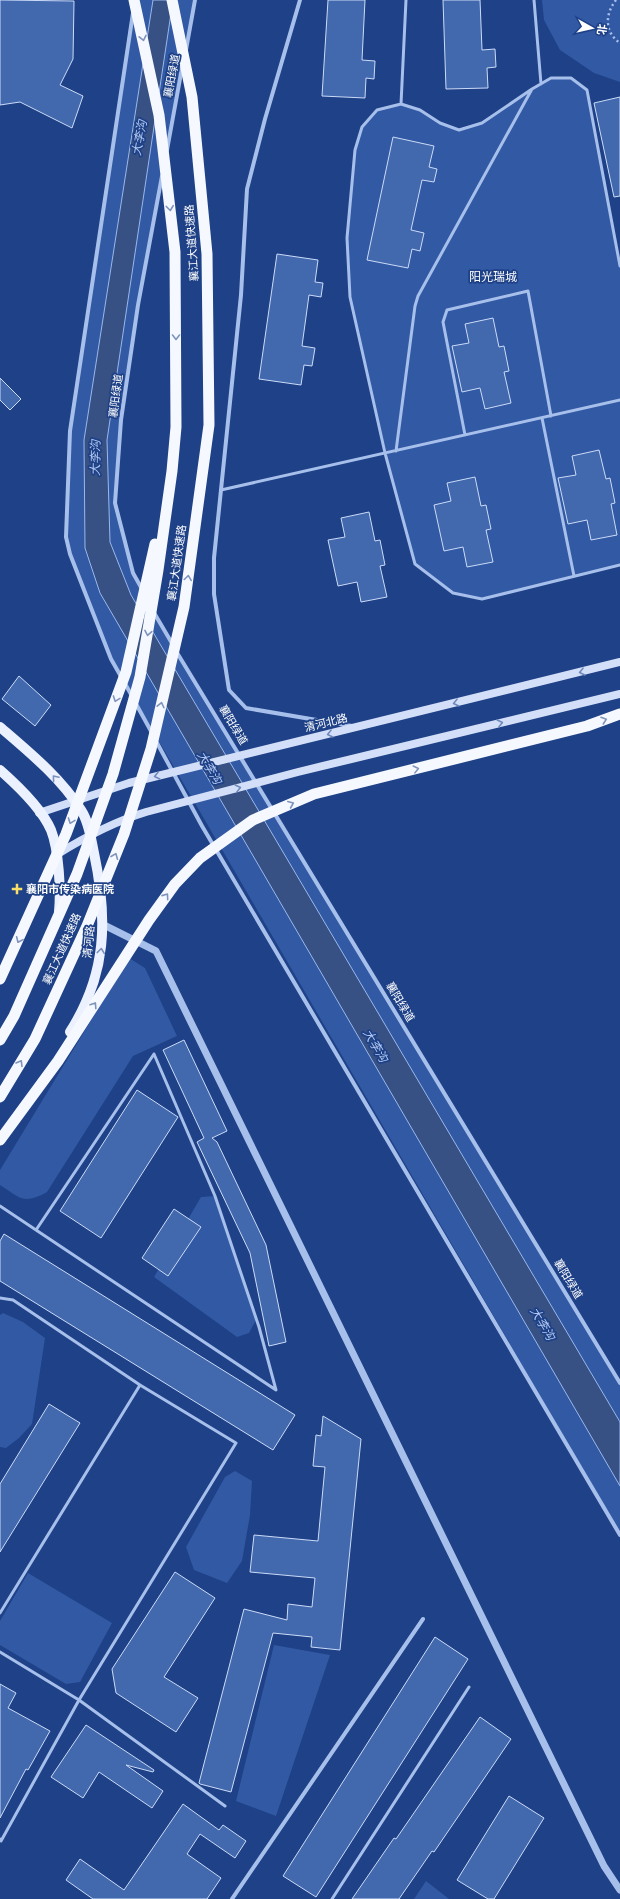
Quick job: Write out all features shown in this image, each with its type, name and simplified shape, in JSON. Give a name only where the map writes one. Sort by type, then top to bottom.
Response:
[{"type":"highway","name":"襄江大道快速路","points":[[0,1040],[14,1016],[77,874],[113,774],[140,677],[158,570],[172,471],[176,427],[175,252],[159,115],[134,0]]},
{"type":"highway","name":"襄江大道快速路","points":[[0,1097],[35,1039],[87,926],[124,834],[151,749],[184,607],[209,425],[207,254],[192,97],[172,0]]},
{"type":"highway","points":[[0,979],[66,834],[126,672],[172,471]]},
{"type":"highway","points":[[0,1140],[58,1061],[149,920],[175,884],[206,853],[253,820],[314,794],[587,726],[620,714]]},
{"type":"main road","name":"清河北路","points":[[39,813],[139,780],[620,662]]},
{"type":"main road","points":[[56,855],[90,834],[127,818],[146,812],[298,772],[620,694]]},
{"type":"main road","name":"清河路","points":[[0,727],[47,768],[82,811],[90,834],[98,873],[104,925],[99,967],[77,1021],[0,1146]]},
{"type":"main road","points":[[0,770],[23,790],[50,828],[54,838],[61,894],[57,927],[44,959],[0,1031]]},
{"type":"street","points":[[134,0],[70,431],[66,537],[70,554],[112,659],[202,826],[620,1535]]},
{"type":"street","name":"襄阳绿道","points":[[195,0],[138,305],[121,420],[115,503],[133,573],[164,632],[620,1383]]},
{"type":"street","points":[[300,0],[265,119],[247,189],[241,295],[214,558],[214,594],[229,690],[246,708],[357,727]]},
{"type":"street","points":[[104,925],[156,951],[604,1866],[620,1890]]},
{"type":"street","points":[[232,1899],[423,1619]]},
{"type":"lane","points":[[402,104],[406,0]]},
{"type":"lane","points":[[534,0],[541,84]]},
{"type":"lane","points":[[620,266],[587,90],[571,78],[551,78],[482,123],[459,130],[440,123],[420,110],[402,104],[377,110],[362,127],[355,150],[347,238],[350,297],[384,453],[415,564],[453,593],[482,598],[620,564]]},
{"type":"lane","points":[[396,451],[415,306],[418,296],[532,89]]},
{"type":"lane","points":[[464,436],[443,322],[447,310],[528,291],[551,416]]},
{"type":"lane","points":[[221,490],[620,400]]},
{"type":"lane","points":[[542,418],[574,576]]},
{"type":"lane","points":[[0,1206],[36,1230],[95,1269],[276,1390],[259,1327],[215,1196],[154,1054],[36,1230]]},
{"type":"lane","points":[[0,1298],[13,1300],[140,1385],[236,1443],[79,1700],[2,1840],[0,1839]]},
{"type":"lane","points":[[0,1613],[140,1385]]},
{"type":"lane","points":[[0,1652],[79,1700],[226,1806]]},
{"type":"lane","points":[[332,1899],[469,1686]]},
{"type":"path","points":[[616,0],[608,15],[607,23],[610,32],[620,43]]},
{"type":"shaded area","points":[[133,0],[195,0],[138,305],[121,420],[115,503],[133,573],[164,632],[620,1383],[620,1533],[111,659],[70,554],[66,537],[70,431]]},
{"type":"shaded area","points":[[542,0],[620,0],[620,82],[594,73],[560,50],[544,20]]},
{"type":"shaded area","points":[[551,78],[571,78],[587,90],[620,266],[620,565],[482,599],[453,593],[415,564],[385,453],[350,297],[347,238],[355,150],[362,127],[377,110],[401,104],[420,110],[440,123],[459,130],[482,123]]},
{"type":"shaded area","points":[[129,958],[145,968],[177,1036],[133,1056],[47,1192],[33,1198],[22,1198],[0,1185],[0,1170]]},
{"type":"shaded area","points":[[215,1196],[257,1318],[249,1333],[237,1337],[154,1277],[201,1197]]},
{"type":"shaded area","points":[[3,1313],[23,1322],[45,1338],[32,1424],[19,1438],[6,1448],[0,1447],[0,1315]]},
{"type":"shaded area","points":[[235,1471],[252,1481],[250,1515],[242,1561],[227,1583],[194,1570],[186,1547],[225,1477]]},
{"type":"shaded area","points":[[28,1573],[112,1623],[80,1682],[66,1684],[0,1645],[0,1621]]},
{"type":"shaded area","points":[[274,1645],[330,1655],[276,1816],[236,1801]]},
{"type":"shaded area","points":[[426,1881],[449,1899],[414,1899]]},
{"type":"water","name":"大李沟","points":[[153,0],[173,0],[107,440],[110,542],[131,595],[620,1422],[620,1486],[100,593],[85,548],[84,440]]},
{"type":"building","points":[[0,0],[74,1],[73,59],[60,85],[83,96],[72,128],[20,102],[0,105]]},
{"type":"building","points":[[328,0],[365,0],[362,60],[375,61],[374,79],[366,78],[365,98],[322,96]]},
{"type":"building","points":[[443,0],[480,0],[482,50],[495,49],[496,67],[487,68],[488,88],[446,89]]},
{"type":"building","points":[[620,97],[620,196],[614,197],[594,103]]},
{"type":"building","points":[[393,137],[434,146],[429,167],[437,169],[434,182],[422,180],[411,230],[424,233],[420,251],[412,249],[408,268],[367,260]]},
{"type":"building","points":[[277,254],[318,260],[315,282],[323,283],[321,297],[309,295],[302,346],[315,348],[312,366],[304,365],[301,385],[259,379]]},
{"type":"building","points":[[493,318],[499,347],[504,346],[509,371],[504,372],[511,403],[485,409],[480,388],[462,392],[452,346],[469,343],[465,324]]},
{"type":"building","points":[[0,378],[21,399],[10,410],[0,400]]},
{"type":"building","points":[[599,450],[606,479],[610,478],[615,503],[611,504],[617,535],[591,540],[587,520],[568,524],[558,478],[576,475],[572,456]]},
{"type":"building","points":[[475,477],[481,506],[486,505],[491,529],[486,530],[493,562],[467,567],[463,547],[444,551],[434,505],[451,501],[447,483]]},
{"type":"building","points":[[369,512],[375,541],[380,540],[385,565],[380,566],[387,597],[361,602],[357,582],[338,586],[328,540],[345,537],[341,518]]},
{"type":"building","points":[[19,676],[51,705],[35,726],[2,699]]},
{"type":"building","points":[[184,1040],[227,1131],[212,1138],[217,1142],[266,1245],[286,1342],[269,1346],[250,1253],[197,1142],[204,1138],[163,1050]]},
{"type":"building","points":[[137,1090],[178,1117],[101,1238],[60,1211]]},
{"type":"building","points":[[174,1209],[201,1227],[168,1276],[142,1258]]},
{"type":"building","points":[[4,1234],[295,1415],[273,1450],[0,1281],[0,1241]]},
{"type":"building","points":[[49,1404],[80,1423],[0,1552],[0,1484]]},
{"type":"building","points":[[323,1416],[361,1439],[340,1650],[311,1647],[312,1637],[273,1633],[231,1792],[200,1784],[199,1783],[244,1609],[287,1620],[288,1604],[312,1607],[315,1578],[250,1572],[254,1535],[318,1541],[325,1467],[313,1466],[316,1435],[321,1436]]},
{"type":"building","points":[[175,1572],[215,1598],[164,1677],[198,1698],[176,1732],[116,1693],[112,1669]]},
{"type":"building","points":[[435,1637],[468,1659],[316,1897],[283,1876]]},
{"type":"building","points":[[0,1684],[16,1693],[8,1708],[50,1731],[28,1770],[26,1769],[0,1818]]},
{"type":"building","points":[[480,1717],[511,1739],[434,1852],[432,1851],[399,1899],[352,1899],[394,1838],[396,1839]]},
{"type":"building","points":[[86,1725],[154,1770],[153,1772],[126,1765],[163,1791],[152,1808],[99,1772],[83,1798],[51,1777]]},
{"type":"building","points":[[509,1796],[544,1818],[494,1899],[488,1899],[457,1880]]},
{"type":"building","points":[[183,1804],[219,1830],[223,1825],[246,1841],[235,1858],[200,1834],[187,1854],[221,1878],[207,1899],[93,1899],[66,1880],[80,1859],[124,1890]]},
{"type":"place","name":"襄阳市传染病医院","points":[[17,889]]},
{"type":"district","name":"阳光瑞城","points":[[493,277]]}]
